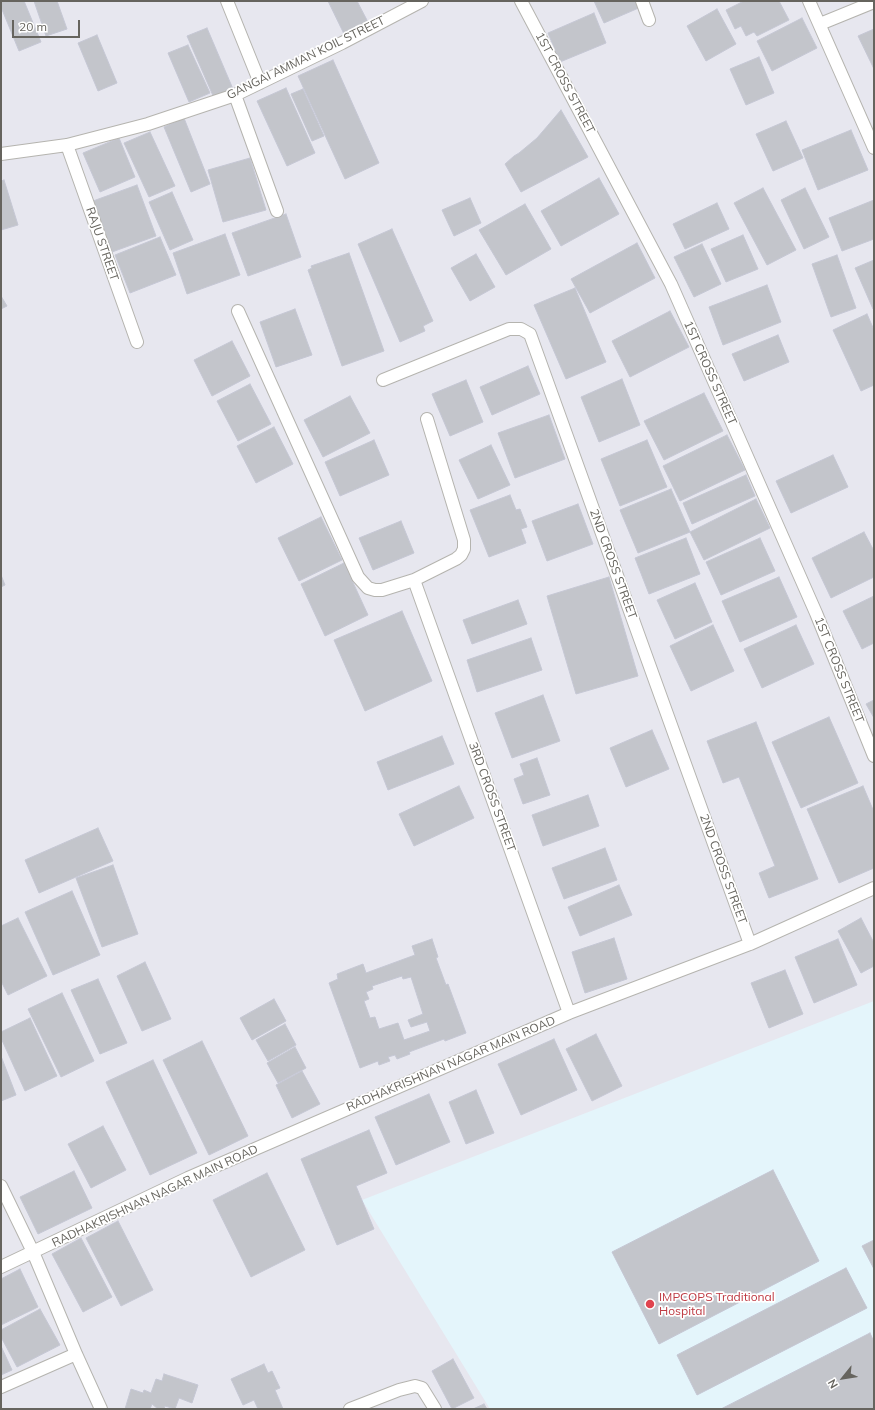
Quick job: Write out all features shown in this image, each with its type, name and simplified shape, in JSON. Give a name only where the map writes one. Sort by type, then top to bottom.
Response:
[{"type":"street","points":[[228,1],[260,83]]},
{"type":"street","name":"GANGAI AMMAN KOIL STREET","points":[[1,154],[67,145],[148,124],[234,95],[342,43],[422,1]]},
{"type":"street","name":"1ST CROSS STREET","points":[[521,1],[671,284],[816,613],[874,756]]},
{"type":"street","points":[[642,1],[649,20]]},
{"type":"street","points":[[809,1],[874,148]]},
{"type":"street","points":[[820,24],[874,2]]},
{"type":"street","points":[[234,95],[276,212]]},
{"type":"street","name":"RAJU STREET","points":[[67,145],[137,342]]},
{"type":"street","points":[[238,311],[358,577],[368,588],[382,590],[414,580],[456,559],[461,555],[464,549],[464,540],[427,419]]},
{"type":"street","name":"2ND CROSS STREET","points":[[382,380],[509,329],[521,328],[530,334],[750,944]]},
{"type":"street","name":"3RD CROSS STREET","points":[[414,580],[569,1013]]},
{"type":"street","name":"RADHAKRISHNAN NAGAR MAIN ROAD","points":[[1,1267],[188,1178],[569,1013],[750,944],[874,888]]},
{"type":"street","points":[[1,1186],[33,1252],[101,1409]]},
{"type":"street","points":[[1,1387],[76,1354]]},
{"type":"street","points":[[350,1409],[399,1390],[415,1386],[422,1388],[435,1409]]},
{"type":"shaded area","name":"IMPCOPS Traditional Hospital","points":[[874,1001],[874,1409],[490,1409],[362,1200]]},
{"type":"building","points":[[1,1],[24,1],[41,42],[19,51],[1,7]]},
{"type":"building","points":[[34,1],[57,1],[67,29],[46,36]]},
{"type":"building","points":[[328,1],[357,1],[369,24],[345,36]]},
{"type":"building","points":[[594,1],[639,1],[641,7],[604,23]]},
{"type":"building","points":[[744,1],[779,1],[789,20],[757,36],[754,32],[746,36],[741,26],[735,29],[726,10]]},
{"type":"building","points":[[717,9],[736,44],[706,61],[687,26]]},
{"type":"building","points":[[594,13],[606,43],[560,62],[548,33]]},
{"type":"building","points":[[802,18],[817,48],[772,71],[757,41]]},
{"type":"building","points":[[207,28],[233,89],[214,98],[187,36]]},
{"type":"building","points":[[874,29],[874,69],[858,36]]},
{"type":"building","points":[[97,35],[117,83],[98,91],[78,43]]},
{"type":"building","points":[[188,45],[210,93],[189,102],[168,53]]},
{"type":"building","points":[[759,57],[774,93],[746,105],[730,69]]},
{"type":"building","points":[[333,60],[379,163],[345,179],[298,76]]},
{"type":"building","points":[[286,88],[315,153],[287,166],[257,101]]},
{"type":"building","points":[[303,89],[324,136],[312,141],[291,94]]},
{"type":"building","points":[[561,110],[588,157],[521,192],[505,164],[537,138]]},
{"type":"building","points":[[184,118],[210,184],[191,192],[164,127]]},
{"type":"building","points":[[786,121],[803,158],[773,171],[756,134]]},
{"type":"building","points":[[851,130],[868,170],[818,190],[802,150]]},
{"type":"building","points":[[150,132],[175,186],[149,197],[124,143]]},
{"type":"building","points":[[119,138],[135,177],[100,192],[83,153]]},
{"type":"building","points":[[250,158],[266,210],[223,222],[208,170]]},
{"type":"building","points":[[599,178],[619,214],[561,246],[541,211]]},
{"type":"building","points":[[4,180],[18,225],[1,230],[1,181]]},
{"type":"building","points":[[137,185],[156,236],[112,252],[93,201]]},
{"type":"building","points":[[763,188],[796,250],[767,265],[734,203]]},
{"type":"building","points":[[805,188],[829,237],[804,249],[781,200]]},
{"type":"building","points":[[172,192],[193,240],[170,250],[149,202]]},
{"type":"building","points":[[470,198],[481,223],[454,236],[442,210]]},
{"type":"building","points":[[874,200],[874,239],[842,251],[829,218]]},
{"type":"building","points":[[717,203],[729,229],[685,249],[673,224]]},
{"type":"building","points":[[525,204],[551,249],[506,275],[479,230]]},
{"type":"building","points":[[286,214],[301,257],[248,276],[232,233]]},
{"type":"building","points":[[392,229],[433,321],[423,326],[425,331],[400,342],[358,244]]},
{"type":"building","points":[[225,234],[240,275],[187,294],[173,253]]},
{"type":"building","points":[[743,235],[758,269],[726,282],[711,249]]},
{"type":"building","points":[[160,237],[176,275],[130,293],[115,255]]},
{"type":"building","points":[[637,243],[655,278],[590,313],[571,279]]},
{"type":"building","points":[[702,244],[721,284],[694,297],[674,257]]},
{"type":"building","points":[[349,253],[384,351],[342,366],[308,270],[312,268],[311,266]]},
{"type":"building","points":[[476,254],[495,287],[470,301],[451,268]]},
{"type":"building","points":[[837,255],[856,308],[831,317],[812,264]]},
{"type":"building","points":[[874,260],[874,308],[873,309],[855,268]]},
{"type":"building","points":[[767,285],[781,322],[723,345],[709,307]]},
{"type":"building","points":[[575,288],[606,362],[566,379],[534,305]]},
{"type":"building","points":[[1,296],[7,306],[1,309]]},
{"type":"building","points":[[295,309],[312,355],[276,367],[260,322]]},
{"type":"building","points":[[670,311],[689,347],[630,377],[612,341]]},
{"type":"building","points":[[867,314],[874,330],[874,385],[861,391],[833,330]]},
{"type":"building","points":[[778,335],[789,362],[744,381],[732,354]]},
{"type":"building","points":[[232,341],[250,376],[212,396],[194,360]]},
{"type":"building","points":[[528,366],[540,394],[492,415],[480,387]]},
{"type":"building","points":[[622,379],[640,425],[599,442],[581,397]]},
{"type":"building","points":[[466,380],[483,422],[450,436],[432,394]]},
{"type":"building","points":[[250,384],[271,424],[238,441],[217,401]]},
{"type":"building","points":[[704,393],[723,431],[664,460],[644,421]]},
{"type":"building","points":[[350,396],[370,433],[323,457],[304,420]]},
{"type":"building","points":[[549,415],[565,459],[515,478],[498,433]]},
{"type":"building","points":[[274,427],[293,464],[256,483],[237,446]]},
{"type":"building","points":[[727,435],[745,470],[680,501],[663,466]]},
{"type":"building","points":[[374,440],[389,475],[340,496],[325,462]]},
{"type":"building","points":[[647,440],[667,487],[620,506],[601,459]]},
{"type":"building","points":[[491,445],[510,485],[478,499],[459,460]]},
{"type":"building","points":[[833,455],[848,487],[791,513],[776,481]]},
{"type":"building","points":[[746,475],[755,496],[692,524],[683,503]]},
{"type":"building","points":[[671,489],[690,532],[638,553],[620,510]]},
{"type":"building","points":[[510,495],[516,510],[520,509],[527,527],[521,529],[526,543],[489,557],[470,510]]},
{"type":"building","points":[[756,499],[770,528],[704,560],[690,532]]},
{"type":"building","points":[[578,504],[593,544],[547,561],[532,521]]},
{"type":"building","points":[[321,517],[342,560],[299,581],[278,538]]},
{"type":"building","points":[[401,521],[414,553],[373,570],[359,538]]},
{"type":"building","points":[[864,532],[874,551],[874,577],[831,598],[812,558]]},
{"type":"building","points":[[686,538],[700,574],[649,594],[635,558]]},
{"type":"building","points":[[760,538],[775,571],[721,595],[706,562]]},
{"type":"building","points":[[344,563],[368,615],[325,636],[301,584]]},
{"type":"building","points":[[1,575],[5,585],[1,587]]},
{"type":"building","points":[[609,577],[638,676],[576,694],[547,596]]},
{"type":"building","points":[[779,577],[797,617],[740,642],[722,601]]},
{"type":"building","points":[[695,583],[712,622],[675,639],[657,600]]},
{"type":"building","points":[[874,596],[874,643],[862,649],[843,611]]},
{"type":"building","points":[[518,600],[527,624],[472,644],[463,620]]},
{"type":"building","points":[[402,611],[432,681],[365,711],[334,640]]},
{"type":"building","points":[[713,625],[734,671],[691,691],[670,646]]},
{"type":"building","points":[[796,625],[814,664],[762,688],[744,649]]},
{"type":"building","points":[[531,638],[542,670],[477,692],[467,660]]},
{"type":"building","points":[[543,695],[560,741],[512,758],[495,713]]},
{"type":"building","points":[[874,700],[874,718],[866,704]]},
{"type":"building","points":[[829,717],[858,783],[801,808],[772,742]]},
{"type":"building","points":[[756,722],[818,879],[769,898],[759,873],[775,866],[739,777],[723,783],[707,741]]},
{"type":"building","points":[[652,730],[669,769],[626,787],[610,748]]},
{"type":"building","points":[[442,736],[454,764],[388,790],[377,762]]},
{"type":"building","points":[[537,758],[550,795],[523,804],[514,779],[524,775],[520,764]]},
{"type":"building","points":[[459,786],[474,818],[414,846],[399,814]]},
{"type":"building","points":[[863,786],[874,812],[874,868],[839,883],[807,809]]},
{"type":"building","points":[[588,795],[599,826],[543,846],[532,815]]},
{"type":"building","points":[[98,828],[113,861],[39,893],[25,860]]},
{"type":"building","points":[[605,848],[617,880],[564,899],[552,868]]},
{"type":"building","points":[[113,865],[138,934],[102,947],[76,878]]},
{"type":"building","points":[[619,885],[632,915],[580,936],[568,907]]},
{"type":"building","points":[[72,891],[100,955],[53,975],[25,912]]},
{"type":"building","points":[[18,918],[47,976],[8,995],[1,981],[1,926]]},
{"type":"building","points":[[861,918],[874,943],[874,966],[861,973],[838,931]]},
{"type":"building","points":[[614,938],[627,979],[585,993],[572,952]]},
{"type":"building","points":[[432,939],[438,957],[436,958],[446,985],[448,984],[466,1033],[445,1041],[444,1039],[409,1052],[410,1054],[397,1059],[395,1055],[388,1057],[390,1061],[379,1065],[378,1061],[360,1068],[329,983],[338,979],[337,974],[363,964],[366,973],[415,955],[412,946]],"holes":[[[402,976],[403,979],[411,977],[423,1014],[408,1020],[411,1027],[427,1022],[430,1031],[404,1040],[398,1023],[379,1029],[375,1017],[370,1018],[364,1001],[369,999],[366,992],[373,989],[372,986]]]},
{"type":"building","points":[[838,939],[857,985],[814,1003],[795,957]]},
{"type":"building","points":[[145,962],[171,1019],[142,1031],[117,976]]},
{"type":"building","points":[[785,970],[803,1014],[769,1028],[751,983]]},
{"type":"building","points":[[98,979],[127,1043],[100,1054],[71,990]]},
{"type":"building","points":[[62,993],[94,1061],[61,1077],[28,1009]]},
{"type":"building","points":[[274,999],[286,1021],[252,1040],[240,1018]]},
{"type":"building","points":[[30,1018],[57,1076],[25,1091],[1,1038],[1,1032]]},
{"type":"building","points":[[285,1024],[296,1045],[268,1061],[256,1040]]},
{"type":"building","points":[[596,1034],[622,1086],[592,1101],[566,1049]]},
{"type":"building","points":[[554,1039],[577,1090],[521,1115],[498,1064]]},
{"type":"building","points":[[202,1041],[248,1136],[209,1155],[163,1060]]},
{"type":"building","points":[[295,1047],[306,1068],[278,1083],[267,1063]]},
{"type":"building","points":[[1,1056],[16,1095],[1,1101]]},
{"type":"building","points":[[153,1060],[197,1153],[150,1175],[106,1082]]},
{"type":"building","points":[[302,1071],[320,1104],[292,1118],[276,1085]]},
{"type":"building","points":[[476,1090],[494,1133],[466,1144],[449,1102]]},
{"type":"building","points":[[429,1094],[450,1142],[396,1165],[375,1117]]},
{"type":"building","points":[[103,1126],[126,1170],[91,1188],[68,1144]]},
{"type":"building","points":[[369,1130],[387,1173],[356,1186],[374,1229],[337,1245],[301,1159]]},
{"type":"building","points":[[773,1170],[819,1261],[659,1344],[612,1252]]},
{"type":"building","points":[[74,1171],[92,1208],[38,1234],[20,1197]]},
{"type":"building","points":[[267,1173],[305,1250],[251,1277],[213,1200]]},
{"type":"building","points":[[118,1221],[153,1290],[121,1306],[86,1238]]},
{"type":"building","points":[[81,1238],[112,1297],[83,1312],[52,1254]]},
{"type":"building","points":[[874,1240],[874,1269],[862,1246]]},
{"type":"building","points":[[846,1268],[867,1308],[697,1395],[677,1355]]},
{"type":"building","points":[[20,1269],[38,1307],[1,1325],[1,1279]]},
{"type":"building","points":[[40,1309],[60,1345],[17,1367],[1,1337],[1,1330]]},
{"type":"building","points":[[870,1333],[874,1342],[874,1409],[721,1409]]},
{"type":"building","points":[[1,1346],[12,1370],[1,1375]]},
{"type":"building","points":[[453,1359],[474,1398],[452,1409],[432,1371]]},
{"type":"building","points":[[264,1364],[268,1373],[272,1371],[280,1388],[275,1390],[283,1409],[258,1409],[254,1400],[243,1405],[231,1379]]},
{"type":"building","points":[[164,1374],[198,1385],[192,1403],[179,1398],[175,1409],[165,1406],[164,1409],[158,1409],[152,1404],[150,1409],[125,1409],[131,1389],[143,1393],[144,1390],[151,1393],[156,1379],[162,1381]]},
{"type":"building","points":[[484,1404],[487,1409],[473,1409]]},
{"type":"place","name":"IMPCOPS Traditional Hospital","points":[[650,1304]]}]
